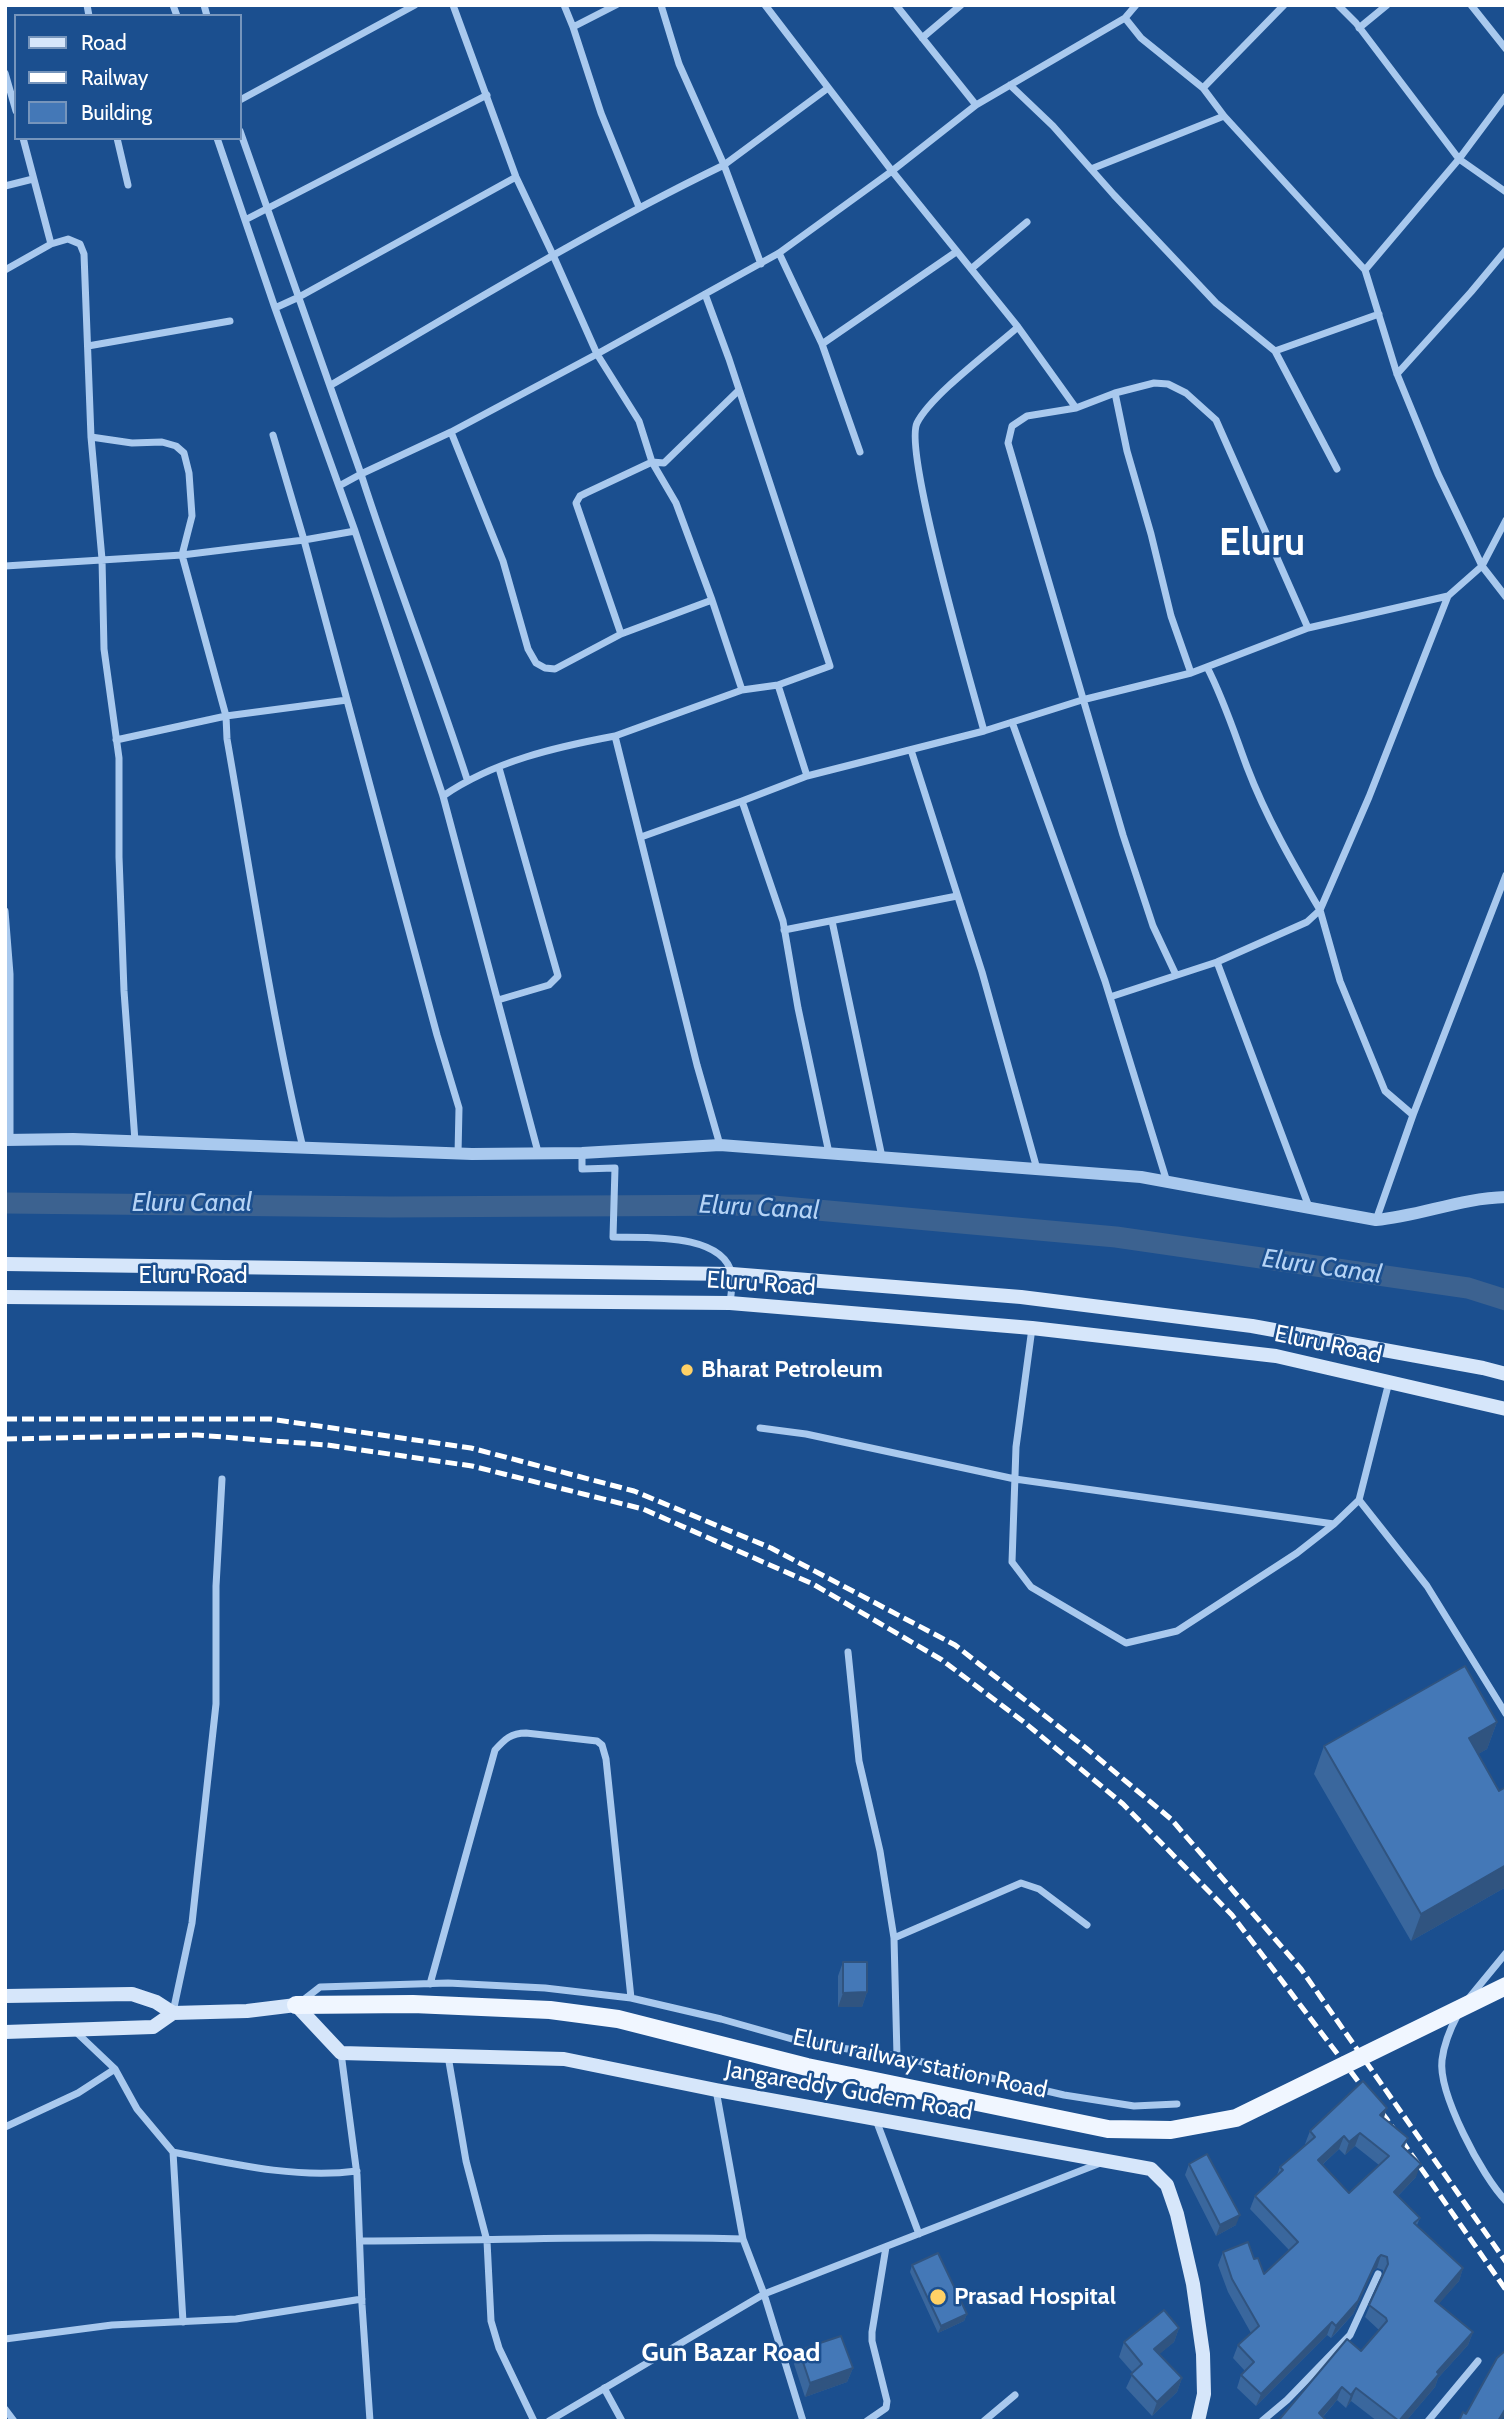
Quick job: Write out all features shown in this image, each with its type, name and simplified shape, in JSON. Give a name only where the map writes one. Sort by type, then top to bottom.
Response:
[{"type":"main road","name":"Eluru Road","points":[[5,1264],[732,1274],[1021,1297],[1238,1324],[1506,1374]]},
{"type":"main road","name":"Eluru Road","points":[[5,1297],[730,1303],[1032,1328],[1276,1356],[1504,1411]]},
{"type":"main road","name":"Eluru railway station Road","points":[[296,2005],[413,2004],[550,2010],[604,2017],[807,2067],[1108,2129],[1171,2130],[1236,2118],[1506,1986]]},
{"type":"main road","points":[[5,1996],[132,1994],[156,2002],[173,2013]]},
{"type":"main road","points":[[5,2032],[153,2027],[173,2013],[247,2011],[296,2005],[341,2053]]},
{"type":"main road","name":"Jangareddy Gudem Road","points":[[341,2053],[564,2059],[716,2090],[1151,2169],[1167,2185],[1177,2214],[1193,2284],[1203,2354],[1204,2394],[1198,2421]]},
{"type":"street","points":[[242,99],[415,5]]},
{"type":"street","points":[[453,5],[516,177],[597,354],[639,421],[652,462],[676,503],[742,690]]},
{"type":"street","points":[[564,5],[601,113],[639,207]]},
{"type":"street","points":[[573,26],[616,5]]},
{"type":"street","points":[[661,5],[679,64],[724,166],[761,264]]},
{"type":"street","points":[[765,5],[891,171],[1018,327],[1076,408]]},
{"type":"street","points":[[896,5],[976,105]]},
{"type":"street","points":[[922,38],[961,5]]},
{"type":"street","points":[[339,486],[451,432],[761,264],[891,171],[976,105],[1125,18],[1136,5]]},
{"type":"street","points":[[1203,88],[1284,5]]},
{"type":"street","points":[[1338,5],[1359,28],[1459,159],[1506,192]]},
{"type":"street","points":[[1359,28],[1387,5]]},
{"type":"street","points":[[1471,5],[1506,49]]},
{"type":"street","points":[[1125,18],[1141,38],[1203,88],[1224,116],[1365,270],[1397,373],[1438,474],[1482,566],[1506,597]]},
{"type":"street","points":[[5,74],[8,91]]},
{"type":"street","points":[[1010,85],[1053,126],[1216,303],[1275,351],[1338,469]]},
{"type":"street","points":[[331,385],[639,207],[724,166],[828,88]]},
{"type":"street","points":[[245,220],[487,94]]},
{"type":"street","points":[[1365,270],[1459,159],[1506,96]]},
{"type":"street","points":[[1091,169],[1224,116]]},
{"type":"street","points":[[242,137],[331,385],[377,523],[439,691],[467,779]]},
{"type":"street","points":[[23,140],[51,244]]},
{"type":"street","points":[[117,140],[128,185]]},
{"type":"street","points":[[218,140],[355,531],[443,796],[538,1152]]},
{"type":"street","points":[[275,308],[516,177]]},
{"type":"street","points":[[5,186],[33,179]]},
{"type":"street","points":[[971,269],[1027,222]]},
{"type":"street","points":[[5,270],[51,244],[68,239],[80,244],[84,254],[92,437],[102,559],[104,649],[119,758],[119,857],[124,991],[135,1141]]},
{"type":"street","points":[[1397,373],[1506,250]]},
{"type":"street","points":[[822,344],[956,252]]},
{"type":"street","points":[[779,253],[822,344],[860,452]]},
{"type":"street","points":[[443,796],[467,779],[553,748],[615,736],[742,690],[778,685],[830,666],[705,294]]},
{"type":"street","points":[[1275,351],[1379,314]]},
{"type":"street","points":[[88,346],[230,321]]},
{"type":"street","points":[[984,731],[932,532],[915,452],[916,425],[932,402],[1018,327]]},
{"type":"street","points":[[1176,975],[1153,926],[1082,700],[1008,443],[1012,426],[1027,416],[1076,408],[1115,393],[1154,383],[1168,384],[1186,393],[1216,420],[1308,628]]},
{"type":"street","points":[[621,634],[576,503],[580,496],[652,462],[664,463],[739,390]]},
{"type":"street","points":[[1115,393],[1127,451],[1171,615],[1191,673]]},
{"type":"street","points":[[451,432],[503,561],[528,649],[536,663],[545,668],[555,668],[621,634],[712,600]]},
{"type":"street","points":[[273,435],[304,540],[437,1035],[456,1093],[459,1108],[458,1154]]},
{"type":"street","points":[[92,437],[132,443],[162,442],[176,446],[184,453],[189,473],[192,516],[182,555],[226,716],[227,739],[260,945],[281,1058],[303,1148]]},
{"type":"street","points":[[1110,998],[1217,962],[1307,922],[1320,910],[1369,797],[1448,596],[1482,566],[1506,520]]},
{"type":"street","points":[[5,566],[182,555],[355,531]]},
{"type":"street","points":[[642,837],[807,776],[984,731],[1082,700],[1191,673],[1308,628],[1448,596]]},
{"type":"street","points":[[1208,667],[1225,702],[1247,768],[1286,851],[1320,910],[1340,981],[1385,1091],[1413,1115]]},
{"type":"street","points":[[778,685],[807,776]]},
{"type":"street","points":[[116,740],[226,716],[347,700]]},
{"type":"street","points":[[1013,722],[1110,998],[1167,1182]]},
{"type":"street","points":[[615,736],[720,1144]]},
{"type":"street","points":[[911,750],[982,972],[1037,1169]]},
{"type":"street","points":[[498,1000],[550,985],[558,976],[499,768]]},
{"type":"street","points":[[742,801],[784,930],[829,1153]]},
{"type":"street","points":[[1376,1220],[1413,1115],[1506,875]]},
{"type":"street","points":[[784,930],[957,896]]},
{"type":"street","points":[[5,911],[10,974],[8,1140],[135,1141],[458,1154],[582,1153],[720,1144],[1141,1177],[1376,1220],[1398,1218],[1480,1198],[1506,1197]]},
{"type":"street","points":[[832,920],[882,1157]]},
{"type":"street","points":[[1217,962],[1309,1207]]},
{"type":"street","points":[[582,1153],[582,1169],[615,1168],[613,1237],[659,1238],[701,1243],[725,1260],[732,1274],[730,1303]]},
{"type":"street","points":[[1032,1328],[1016,1447],[1012,1562],[1019,1575],[1031,1587],[1126,1643],[1177,1631],[1297,1553],[1359,1500],[1389,1382]]},
{"type":"street","points":[[760,1428],[806,1434],[1015,1479],[1334,1524]]},
{"type":"street","points":[[173,2013],[192,1923],[216,1704],[216,1586],[222,1479]]},
{"type":"street","points":[[1359,1500],[1427,1586],[1506,1714]]},
{"type":"street","points":[[848,1652],[859,1761],[880,1851],[894,1938],[897,2056]]},
{"type":"street","points":[[430,1984],[495,1750],[504,1739],[515,1733],[597,1741],[602,1745],[606,1759],[631,1998]]},
{"type":"street","points":[[894,1938],[1021,1883],[1039,1889],[1087,1926]]},
{"type":"street","points":[[1506,1953],[1463,2006],[1448,2032],[1441,2062],[1450,2102],[1474,2154],[1485,2175],[1506,2201]]},
{"type":"street","points":[[296,2005],[320,1987],[430,1984],[545,1987],[631,1998],[806,2043],[897,2056],[1064,2095],[1135,2106],[1177,2104]]},
{"type":"street","points":[[74,2031],[116,2069],[137,2109],[173,2152],[183,2322]]},
{"type":"street","points":[[341,2053],[356,2171],[370,2421]]},
{"type":"street","points":[[447,2056],[466,2161],[486,2241],[491,2321],[499,2348],[534,2421]]},
{"type":"street","points":[[5,2127],[78,2093],[116,2069]]},
{"type":"street","points":[[716,2090],[743,2239],[764,2294],[803,2421]]},
{"type":"street","points":[[876,2119],[919,2234]]},
{"type":"street","points":[[173,2152],[222,2162],[318,2174],[356,2171]]},
{"type":"street","points":[[549,2421],[764,2294],[1107,2161]]},
{"type":"street","points":[[360,2241],[486,2241],[611,2236],[743,2239]]},
{"type":"street","points":[[867,2421],[886,2408],[887,2401],[872,2342],[886,2247]]},
{"type":"street","points":[[1262,2421],[1287,2400],[1350,2335],[1378,2274]]},
{"type":"street","points":[[5,2339],[112,2325],[236,2319],[362,2299]]},
{"type":"street","points":[[1428,2421],[1478,2361]]},
{"type":"street","points":[[604,2388],[622,2421]]},
{"type":"street","points":[[984,2421],[1015,2395]]},
{"type":"street","points":[[5,2409],[14,2421]]},
{"type":"building","points":[[1465,1666],[1497,1722],[1469,1738],[1499,1791],[1506,1787],[1506,1865],[1421,1914],[1324,1746]]},
{"type":"building","points":[[843,1962],[867,1962],[867,1992],[843,1993]]},
{"type":"building","points":[[1363,2081],[1387,2108],[1380,2115],[1408,2138],[1402,2146],[1421,2164],[1394,2192],[1420,2218],[1414,2223],[1463,2268],[1435,2301],[1473,2332],[1437,2372],[1439,2374],[1399,2421],[1356,2388],[1351,2395],[1342,2387],[1319,2413],[1327,2421],[1278,2421],[1347,2339],[1361,2351],[1387,2321],[1369,2305],[1388,2264],[1387,2257],[1381,2255],[1358,2301],[1336,2326],[1332,2322],[1261,2394],[1241,2375],[1254,2362],[1238,2345],[1259,2326],[1232,2279],[1223,2252],[1248,2242],[1254,2259],[1258,2258],[1264,2274],[1298,2242],[1255,2196],[1283,2170],[1280,2167],[1315,2137],[1310,2131]],"holes":[[[1360,2133],[1389,2156],[1349,2193],[1318,2160],[1344,2136],[1349,2142]]]},
{"type":"building","points":[[1207,2154],[1240,2215],[1220,2225],[1189,2164]]},
{"type":"building","points":[[938,2253],[967,2314],[941,2326],[912,2265]]},
{"type":"building","points":[[1164,2310],[1179,2328],[1154,2349],[1182,2378],[1157,2402],[1131,2374],[1142,2364],[1124,2342]]},
{"type":"building","points":[[841,2336],[853,2368],[810,2383],[799,2350]]},
{"type":"building","points":[[1506,2350],[1506,2408],[1498,2421],[1459,2421],[1463,2412],[1466,2414],[1497,2358]]},
{"type":"waterway","name":"Eluru Canal","points":[[5,1203],[390,1207],[762,1205],[1116,1237],[1468,1288],[1506,1300]]},
{"type":"railway","points":[[5,1419],[270,1419],[471,1448],[634,1491],[771,1548],[955,1645],[1171,1819],[1301,1969],[1506,2262]]},
{"type":"railway","points":[[5,1439],[197,1435],[327,1445],[472,1466],[643,1509],[813,1584],[942,1660],[1024,1722],[1123,1804],[1232,1915],[1386,2118],[1506,2290]]},
{"type":"place","name":"Bharat Petroleum","points":[[687,1370]]},
{"type":"place","name":"Prasad Hospital","points":[[938,2297]]},
{"type":"district","name":"Eluru","points":[[1262,544]]},
{"type":"district","name":"Gun Bazar Road","points":[[731,2353]]}]
